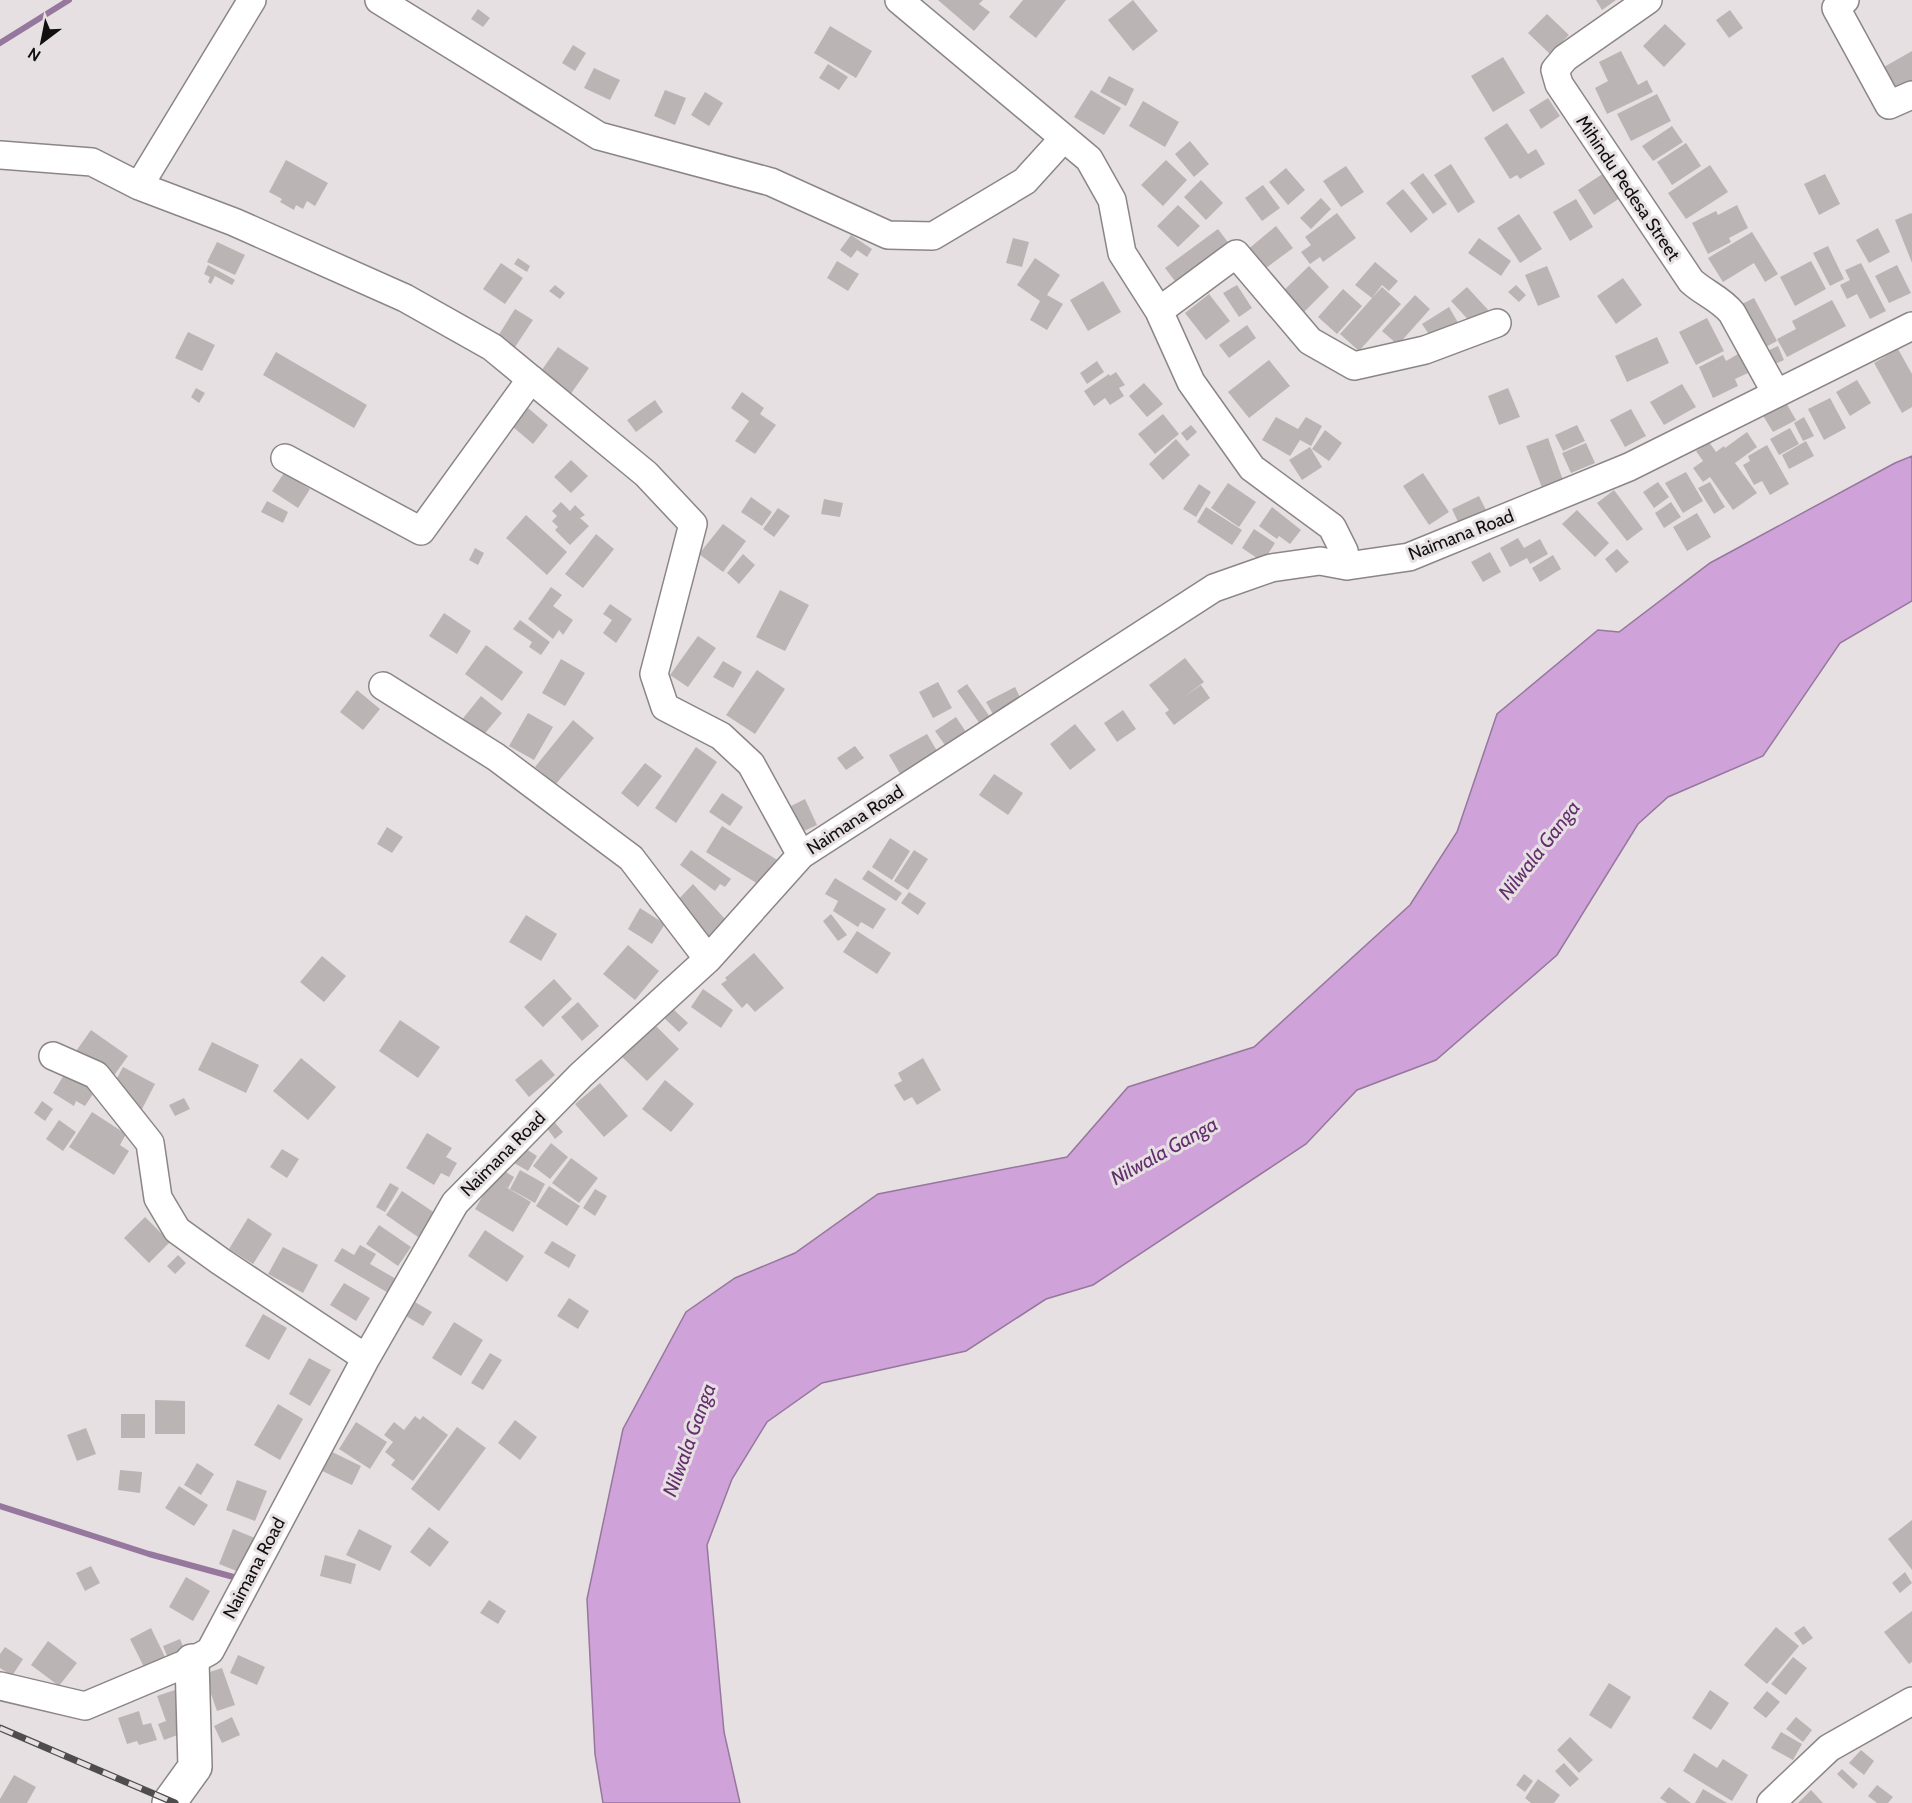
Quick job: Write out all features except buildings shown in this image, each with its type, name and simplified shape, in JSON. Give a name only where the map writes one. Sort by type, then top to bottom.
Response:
[{"type":"main road","points":[[169,1803],[195,1767],[192,1661]]},
{"type":"street","points":[[139,186],[252,0]]},
{"type":"street","points":[[379,0],[599,136],[771,182],[888,235],[933,236],[1025,181],[1064,139]]},
{"type":"street","points":[[899,0],[1089,159],[1112,200],[1122,253],[1159,311],[1191,382],[1252,468],[1332,527],[1344,551],[1347,566]]},
{"type":"street","name":"Mihindu Pedesa Street","points":[[1648,0],[1565,58],[1555,70],[1559,84],[1691,281],[1701,290],[1724,303],[1732,313],[1776,393]]},
{"type":"street","points":[[1845,0],[1836,8],[1889,105],[1912,95]]},
{"type":"street","points":[[0,155],[92,162],[139,186],[234,222],[405,298],[492,347],[646,474],[693,524],[654,674],[665,707],[721,736],[751,764],[801,855]]},
{"type":"street","points":[[1159,311],[1236,254],[1310,341],[1354,366],[1425,350],[1497,324]]},
{"type":"street","name":"Naimana Road","points":[[0,1686],[85,1706],[192,1661],[210,1651],[366,1358],[455,1203],[581,1075],[708,959],[801,855],[1214,588],[1271,568],[1320,561],[1347,566],[1409,557],[1629,467],[1912,326]]},
{"type":"street","points":[[285,458],[421,531],[531,379]]},
{"type":"street","points":[[383,686],[496,757],[631,858],[708,959]]},
{"type":"street","points":[[53,1056],[96,1076],[150,1143],[158,1198],[177,1230],[366,1358]]},
{"type":"street","points":[[1771,1803],[1829,1748],[1912,1701]]},
{"type":"water","name":"Nilwala Ganga","points":[[1912,456],[1912,601],[1840,643],[1763,756],[1668,797],[1638,824],[1557,955],[1436,1060],[1357,1090],[1306,1144],[1093,1285],[1046,1299],[966,1351],[822,1383],[767,1422],[732,1479],[707,1545],[724,1732],[740,1803],[603,1803],[595,1754],[587,1599],[623,1429],[686,1312],[735,1278],[795,1253],[878,1194],[1067,1157],[1128,1087],[1254,1047],[1410,905],[1457,832],[1497,714],[1598,630],[1619,632],[1710,563]]},
{"type":"waterway","points":[[0,43],[69,0]]},
{"type":"waterway","points":[[0,1506],[149,1554],[241,1579]]},
{"type":"railway","points":[[0,1728],[175,1803]]}]
